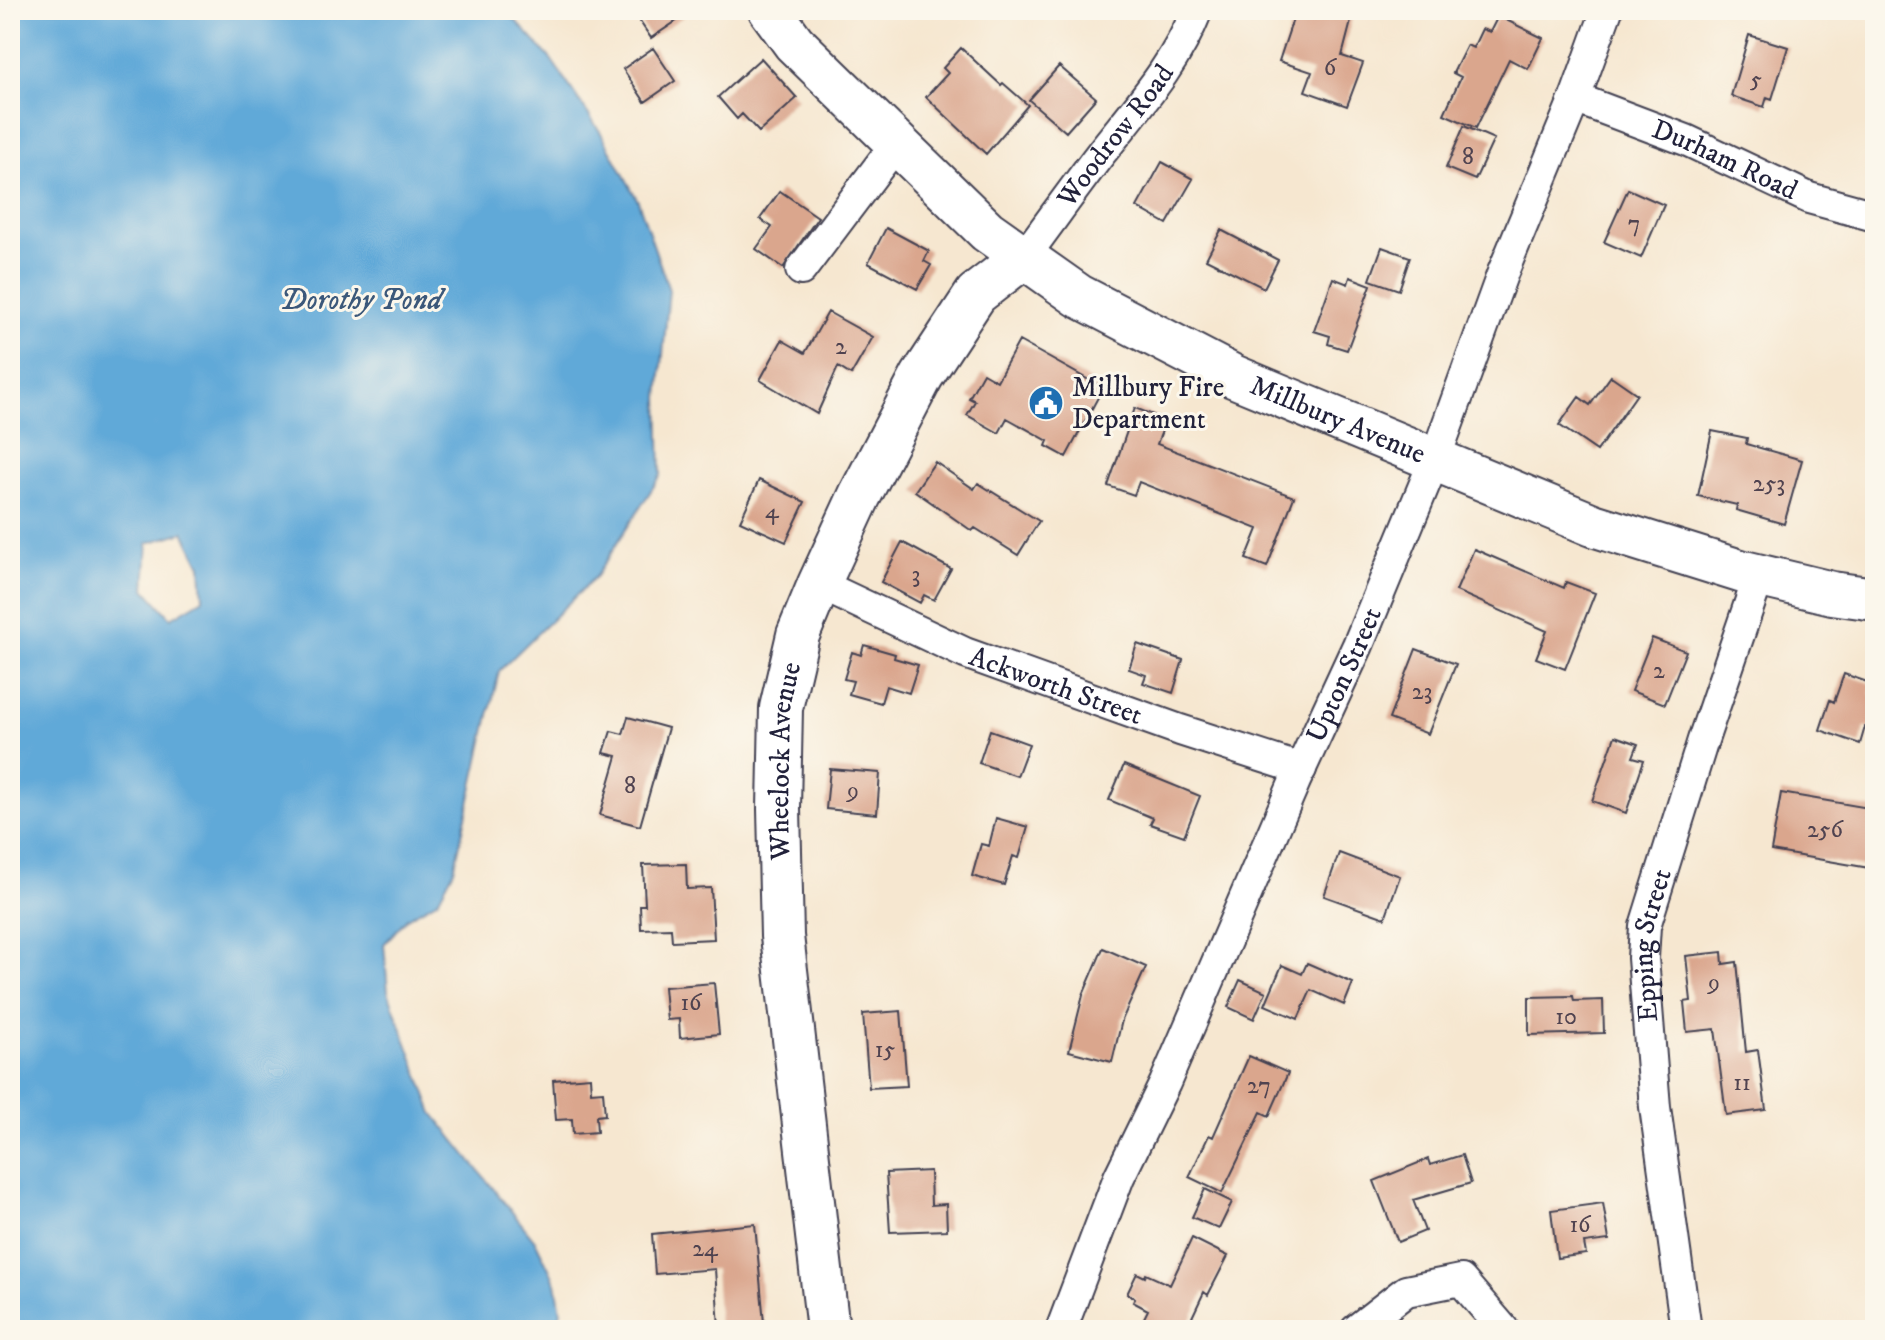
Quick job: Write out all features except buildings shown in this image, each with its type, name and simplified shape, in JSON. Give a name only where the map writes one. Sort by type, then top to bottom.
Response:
[{"type":"main road","name":"Millbury Avenue","points":[[770,10],[794,43],[987,231],[1079,296],[1233,376],[1593,525],[1759,576],[1875,599]]},
{"type":"main road","name":"Wheelock Avenue","points":[[828,1330],[782,936],[779,809],[781,708],[798,635],[819,584],[860,495],[922,376],[976,294],[1024,257]]},
{"type":"street","name":"Woodrow Road","points":[[1024,257],[1103,151],[1148,97],[1187,35],[1197,10]]},
{"type":"street","name":"Upton Street","points":[[1061,1330],[1119,1177],[1182,1044],[1358,645],[1435,459],[1503,272],[1575,98],[1607,10]]},
{"type":"street","name":"Durham Road","points":[[1575,98],[1686,140],[1809,198],[1875,216]]},
{"type":"street","points":[[801,270],[896,144]]},
{"type":"street","name":"Epping Street","points":[[1686,1330],[1655,1107],[1643,958],[1645,926],[1698,754],[1759,576]]},
{"type":"street","name":"Ackworth Street","points":[[819,584],[965,653],[1180,730],[1301,769]]},
{"type":"street","points":[[1356,1330],[1406,1291],[1461,1280],[1504,1330]]},
{"type":"water","name":"Dorothy Pond","points":[[10,10],[506,10],[551,59],[601,133],[638,201],[669,290],[659,397],[661,475],[596,576],[499,671],[454,870],[438,900],[407,918],[384,944],[388,992],[433,1113],[536,1242],[556,1283],[561,1311],[556,1330],[10,1330]],"holes":[[[184,532],[201,566],[203,599],[171,618],[145,589],[148,543]]]},
{"type":"place","name":"Millbury Fire Department","points":[[1046,403]]}]
